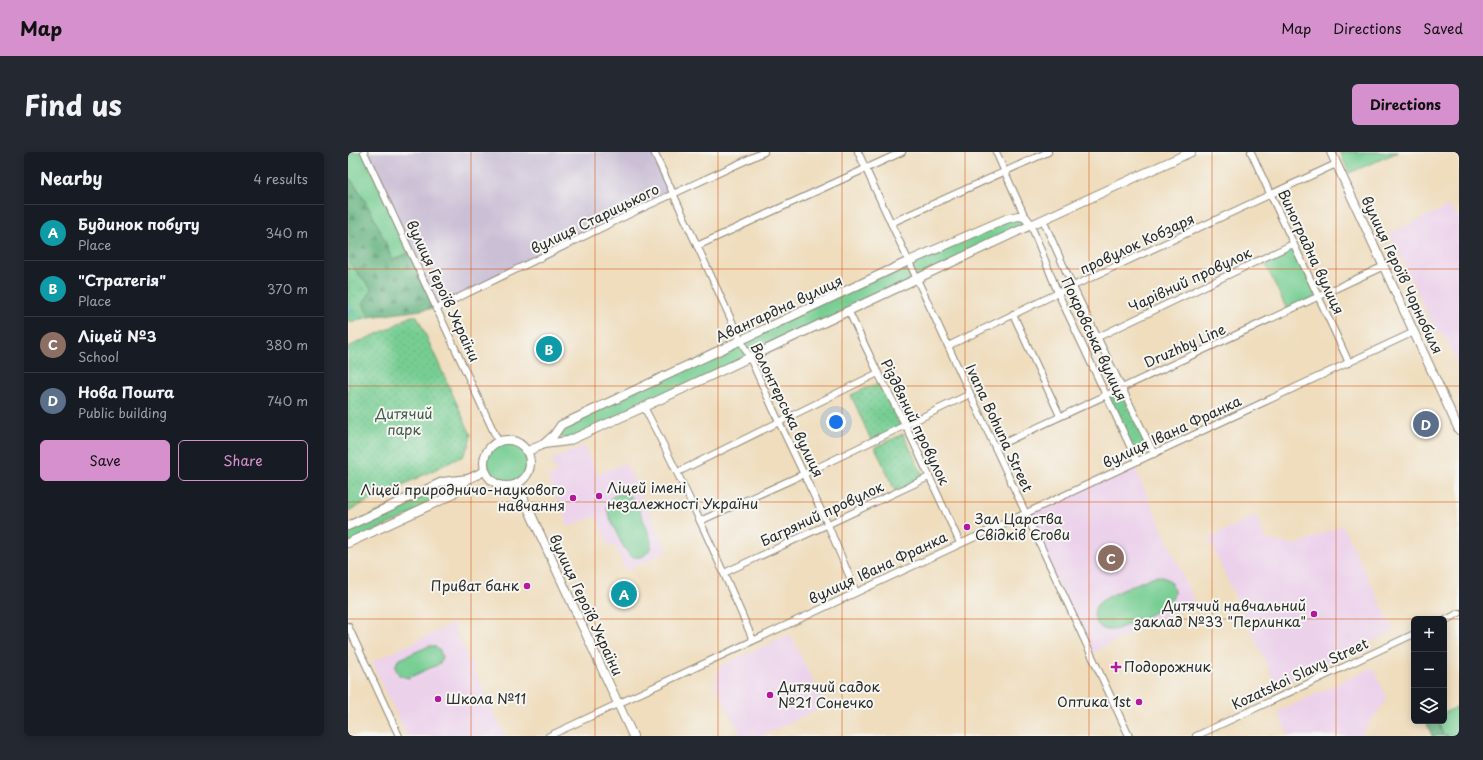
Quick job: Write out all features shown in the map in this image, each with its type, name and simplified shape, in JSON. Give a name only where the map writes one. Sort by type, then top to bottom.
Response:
[{"type":"street","name":"вулиця Героїв України","points":[[364,152],[498,441]]},
{"type":"street","name":"Волонтерська вулиця","points":[[654,152],[828,525],[856,592]]},
{"type":"street","name":"вулиця Старицького","points":[[437,308],[673,194],[764,152]]},
{"type":"street","name":"Ivana Bohuna Street","points":[[858,152],[1129,736]]},
{"type":"street","points":[[697,246],[902,152]]},
{"type":"street","points":[[996,152],[1025,217],[1031,225]]},
{"type":"street","points":[[891,223],[1048,152]]},
{"type":"street","name":"Авангардна вулиця","points":[[528,451],[544,444],[568,441],[644,407],[849,312],[1031,225],[1191,152]]},
{"type":"street","name":"Виноградна вулиця","points":[[1251,152],[1349,363]]},
{"type":"street","name":"вулиця Героїв Чорнобиля","points":[[1331,152],[1459,430]]},
{"type":"street","name":"провулок Кобзаря","points":[[948,346],[1013,314],[1336,164]]},
{"type":"street","name":"Авангардна вулиця","points":[[544,444],[554,435],[561,425],[909,261],[994,224],[1018,216],[1025,217]]},
{"type":"street","name":"Покровська вулиця","points":[[1043,220],[1154,454]]},
{"type":"street","name":"Покровська вулиця","points":[[1031,225],[1058,293],[1137,461]]},
{"type":"street","name":"Чарівний провулок","points":[[1098,337],[1293,244]]},
{"type":"street","name":"Druzhby Line","points":[[995,447],[1122,387],[1319,298],[1384,266]]},
{"type":"street","name":"Різдвяний провулок","points":[[849,312],[878,373],[906,426],[960,544]]},
{"type":"street","points":[[1013,314],[1060,416]]},
{"type":"street","name":"вулиця Івана Франка","points":[[549,736],[1414,332]]},
{"type":"street","points":[[678,472],[878,373]]},
{"type":"street","points":[[700,521],[804,474],[970,394]]},
{"type":"street","points":[[644,407],[678,472],[724,572],[753,640]]},
{"type":"street","points":[[515,440],[524,446],[528,451],[530,456],[530,468],[526,478],[517,484],[511,486],[500,485],[491,480],[485,471],[485,454],[492,444],[498,441],[515,440]]},
{"type":"street","points":[[348,543],[450,496],[468,479],[485,471]]},
{"type":"street","name":"Багряний провулок","points":[[724,572],[929,477]]},
{"type":"street","points":[[348,526],[442,482],[468,479]]},
{"type":"street","name":"вулиця Героїв України","points":[[517,484],[633,736]]},
{"type":"street","points":[[1447,619],[1459,613]]},
{"type":"street","points":[[348,626],[399,736]]},
{"type":"street","name":"Kozatskoi Slavy Street","points":[[1196,736],[1411,635]]},
{"type":"shaded area","points":[[364,152],[654,152],[673,194],[437,308]]},
{"type":"shaded area","points":[[1449,206],[1457,216],[1459,215],[1459,366],[1445,337],[1435,330],[1390,233]]},
{"type":"shaded area","name":"Ліцей імені незалежності України","points":[[584,446],[598,474],[626,463],[668,551],[626,571],[615,545],[609,547],[596,516],[569,527],[548,477],[557,473],[551,460]]},
{"type":"shaded area","points":[[1134,466],[1195,603],[1091,653],[1026,513]]},
{"type":"shaded area","name":"Дитячий навчальний заклад №33 \"Перлинка\"","points":[[1256,516],[1267,540],[1297,545],[1342,525],[1394,631],[1277,686],[1208,538]]},
{"type":"shaded area","name":"Школа №11","points":[[452,624],[505,736],[407,736],[372,662]]},
{"type":"shaded area","name":"Дитячий садок №21 Сонечко","points":[[790,634],[825,706],[761,736],[741,736],[714,684],[720,666]]},
{"type":"shaded area","points":[[1373,667],[1387,699],[1360,736],[1289,736],[1278,712]]},
{"type":"green space","points":[[348,152],[364,152],[411,252],[393,261],[358,189],[348,176]]},
{"type":"green space","points":[[1340,152],[1398,152],[1349,173]]},
{"type":"green space","points":[[348,176],[373,216],[384,238],[392,260],[411,252],[437,308],[369,317],[363,303],[372,290],[348,261]]},
{"type":"green space","points":[[1018,216],[1031,225],[568,441],[559,435],[561,425],[909,261]]},
{"type":"green space","points":[[1293,250],[1295,251],[1317,296],[1288,312],[1265,263]]},
{"type":"green space","points":[[348,261],[372,290],[363,303],[369,317],[348,323]]},
{"type":"green space","name":"Дитячий парк","points":[[411,316],[417,316],[471,435],[469,445],[463,456],[348,511],[348,347],[388,329]]},
{"type":"green space","points":[[880,382],[901,427],[871,440],[851,395]]},
{"type":"green space","points":[[1119,393],[1122,394],[1148,448],[1148,451],[1135,457],[1107,399]]},
{"type":"green space","points":[[903,434],[924,478],[895,491],[875,447]]},
{"type":"green space","points":[[507,441],[522,447],[528,462],[522,477],[507,483],[492,477],[486,462],[492,447]]},
{"type":"green space","points":[[468,479],[450,496],[348,543],[348,526],[442,482]]},
{"type":"green space","points":[[618,494],[626,494],[633,499],[646,526],[651,545],[648,552],[641,557],[632,556],[629,554],[620,540],[610,517],[607,508],[608,503],[612,497]]},
{"type":"green space","points":[[1157,576],[1166,579],[1172,585],[1174,592],[1173,598],[1168,604],[1116,629],[1106,630],[1098,625],[1094,617],[1094,613],[1098,604],[1123,590]]},
{"type":"green space","points":[[429,646],[434,646],[440,651],[442,658],[440,663],[408,678],[399,675],[395,667],[398,660]]},
{"type":"green space","points":[[1459,706],[1459,736],[1443,735],[1439,724],[1447,724],[1447,712]]},
{"type":"green space","points":[[1427,724],[1439,724],[1443,735],[1448,736],[1432,736]]},
{"type":"waterway","points":[[348,305],[358,319]]},
{"type":"place","name":"\"Стратегія\"","points":[[549,349]]},
{"type":"place","name":"Нова Пошта","points":[[1426,424]]},
{"type":"place","name":"Ліцей імені незалежності України","points":[[599,496]]},
{"type":"place","name":"Ліцей природничо-наукового навчання","points":[[573,498]]},
{"type":"place","name":"Зал Царства Свідків Єгови","points":[[967,527]]},
{"type":"place","name":"Ліцей №3","points":[[1111,558]]},
{"type":"place","name":"Приват банк","points":[[527,586]]},
{"type":"place","name":"Будинок побуту","points":[[624,594]]},
{"type":"place","name":"Дитячий навчальний заклад №33 \"Перлинка\"","points":[[1314,614]]},
{"type":"place","name":"Подорожник","points":[[1116,667]]},
{"type":"place","name":"Дитячий садок №21 Сонечко","points":[[770,695]]},
{"type":"place","name":"Школа №11","points":[[438,699]]},
{"type":"place","name":"Оптика 1st","points":[[1139,702]]}]
